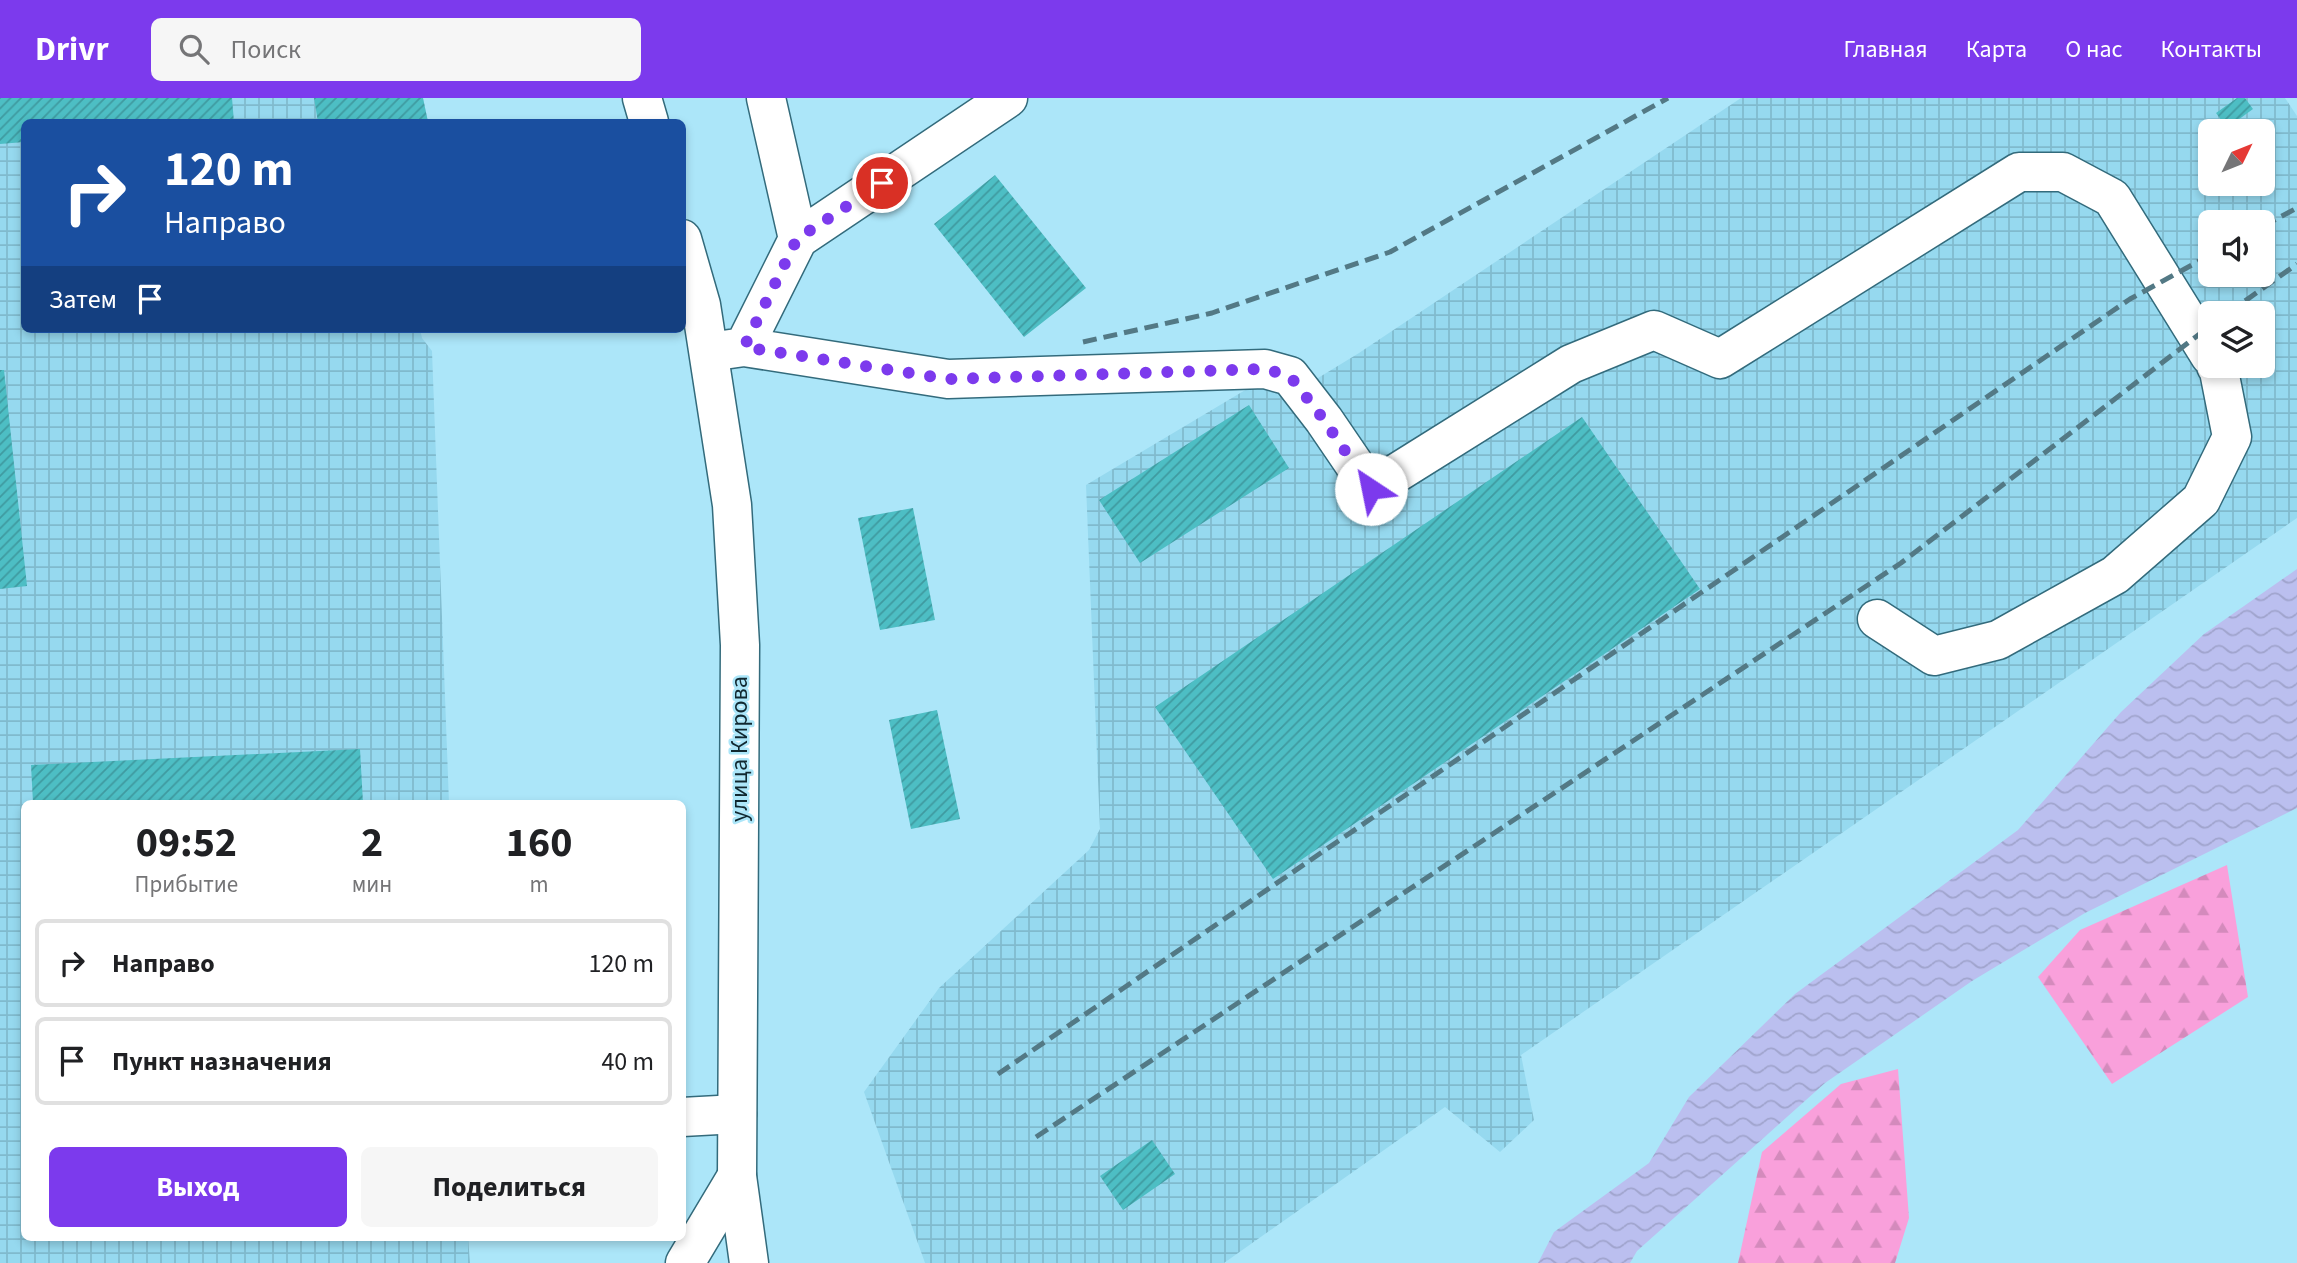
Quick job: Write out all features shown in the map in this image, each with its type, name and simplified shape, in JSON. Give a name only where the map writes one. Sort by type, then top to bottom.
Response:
[{"type":"main road","points":[[642,98],[648,119]]},
{"type":"main road","points":[[766,98],[797,239]]},
{"type":"main road","points":[[1008,98],[797,239],[727,349],[948,379],[1265,369],[1290,376],[1371,489],[1571,364],[1654,330],[1720,359],[2020,172],[2063,172],[2112,198],[2198,337]]},
{"type":"main road","name":"улица Кирова","points":[[686,253],[701,305],[727,349],[740,645],[737,1177],[749,1263]]},
{"type":"main road","points":[[1877,619],[1934,656],[1998,640],[2115,575],[2201,500],[2232,437],[2220,378]]},
{"type":"main road","points":[[686,1117],[737,1114]]},
{"type":"main road","points":[[685,1263],[737,1177]]},
{"type":"shaded area","points":[[0,98],[423,98],[427,119],[21,119],[21,333],[421,333],[432,351],[449,800],[21,800],[21,1241],[468,1241],[470,1263],[0,1263]]},
{"type":"shaded area","points":[[1741,98],[2285,98],[2297,116],[2297,518],[1521,1055],[1534,1120],[1500,1152],[1445,1107],[1224,1263],[925,1263],[864,1092],[939,988],[1089,850],[1100,829],[1086,485],[1252,386],[1300,389],[1359,353]]},
{"type":"green space","points":[[2227,865],[2248,997],[2112,1084],[2038,977],[2080,930]]},
{"type":"green space","points":[[1898,1069],[1909,1218],[1895,1263],[1738,1263],[1762,1152],[1841,1084]]},
{"type":"water","points":[[2297,569],[2297,808],[2085,913],[1972,981],[1825,1083],[1637,1251],[1630,1263],[1538,1263],[1554,1232],[1649,1163],[1689,1097],[1795,994],[2018,830],[2121,712],[2204,634]]},
{"type":"building","points":[[0,98],[232,98],[234,119],[21,119],[21,142],[0,144]]},
{"type":"building","points":[[314,98],[423,98],[427,119],[318,119]]},
{"type":"building","points":[[2237,98],[2245,98],[2253,109],[2239,119],[2220,119],[2216,113]]},
{"type":"building","points":[[995,175],[1086,288],[1024,337],[934,224]]},
{"type":"building","points":[[0,370],[4,370],[27,586],[0,589]]},
{"type":"building","points":[[1249,405],[1289,468],[1140,563],[1099,500]]},
{"type":"building","points":[[1582,417],[1700,589],[1273,879],[1155,707]]},
{"type":"building","points":[[913,508],[935,620],[880,630],[858,518]]},
{"type":"building","points":[[937,710],[960,819],[911,829],[889,720]]},
{"type":"building","points":[[360,749],[363,800],[33,800],[31,765]]},
{"type":"building","points":[[1152,1140],[1175,1174],[1123,1210],[1100,1176]]},
{"type":"railway","points":[[1083,342],[1212,313],[1390,252],[1668,98]]},
{"type":"railway","points":[[2275,220],[2297,208]]},
{"type":"railway","points":[[998,1074],[2130,299],[2198,262]]},
{"type":"railway","points":[[2245,301],[2297,264]]},
{"type":"railway","points":[[1036,1137],[1901,563],[2198,335]]},
{"type":"route","points":[[882,183],[797,239],[744,347],[948,379],[1265,369],[1290,376],[1371,489]]}]
